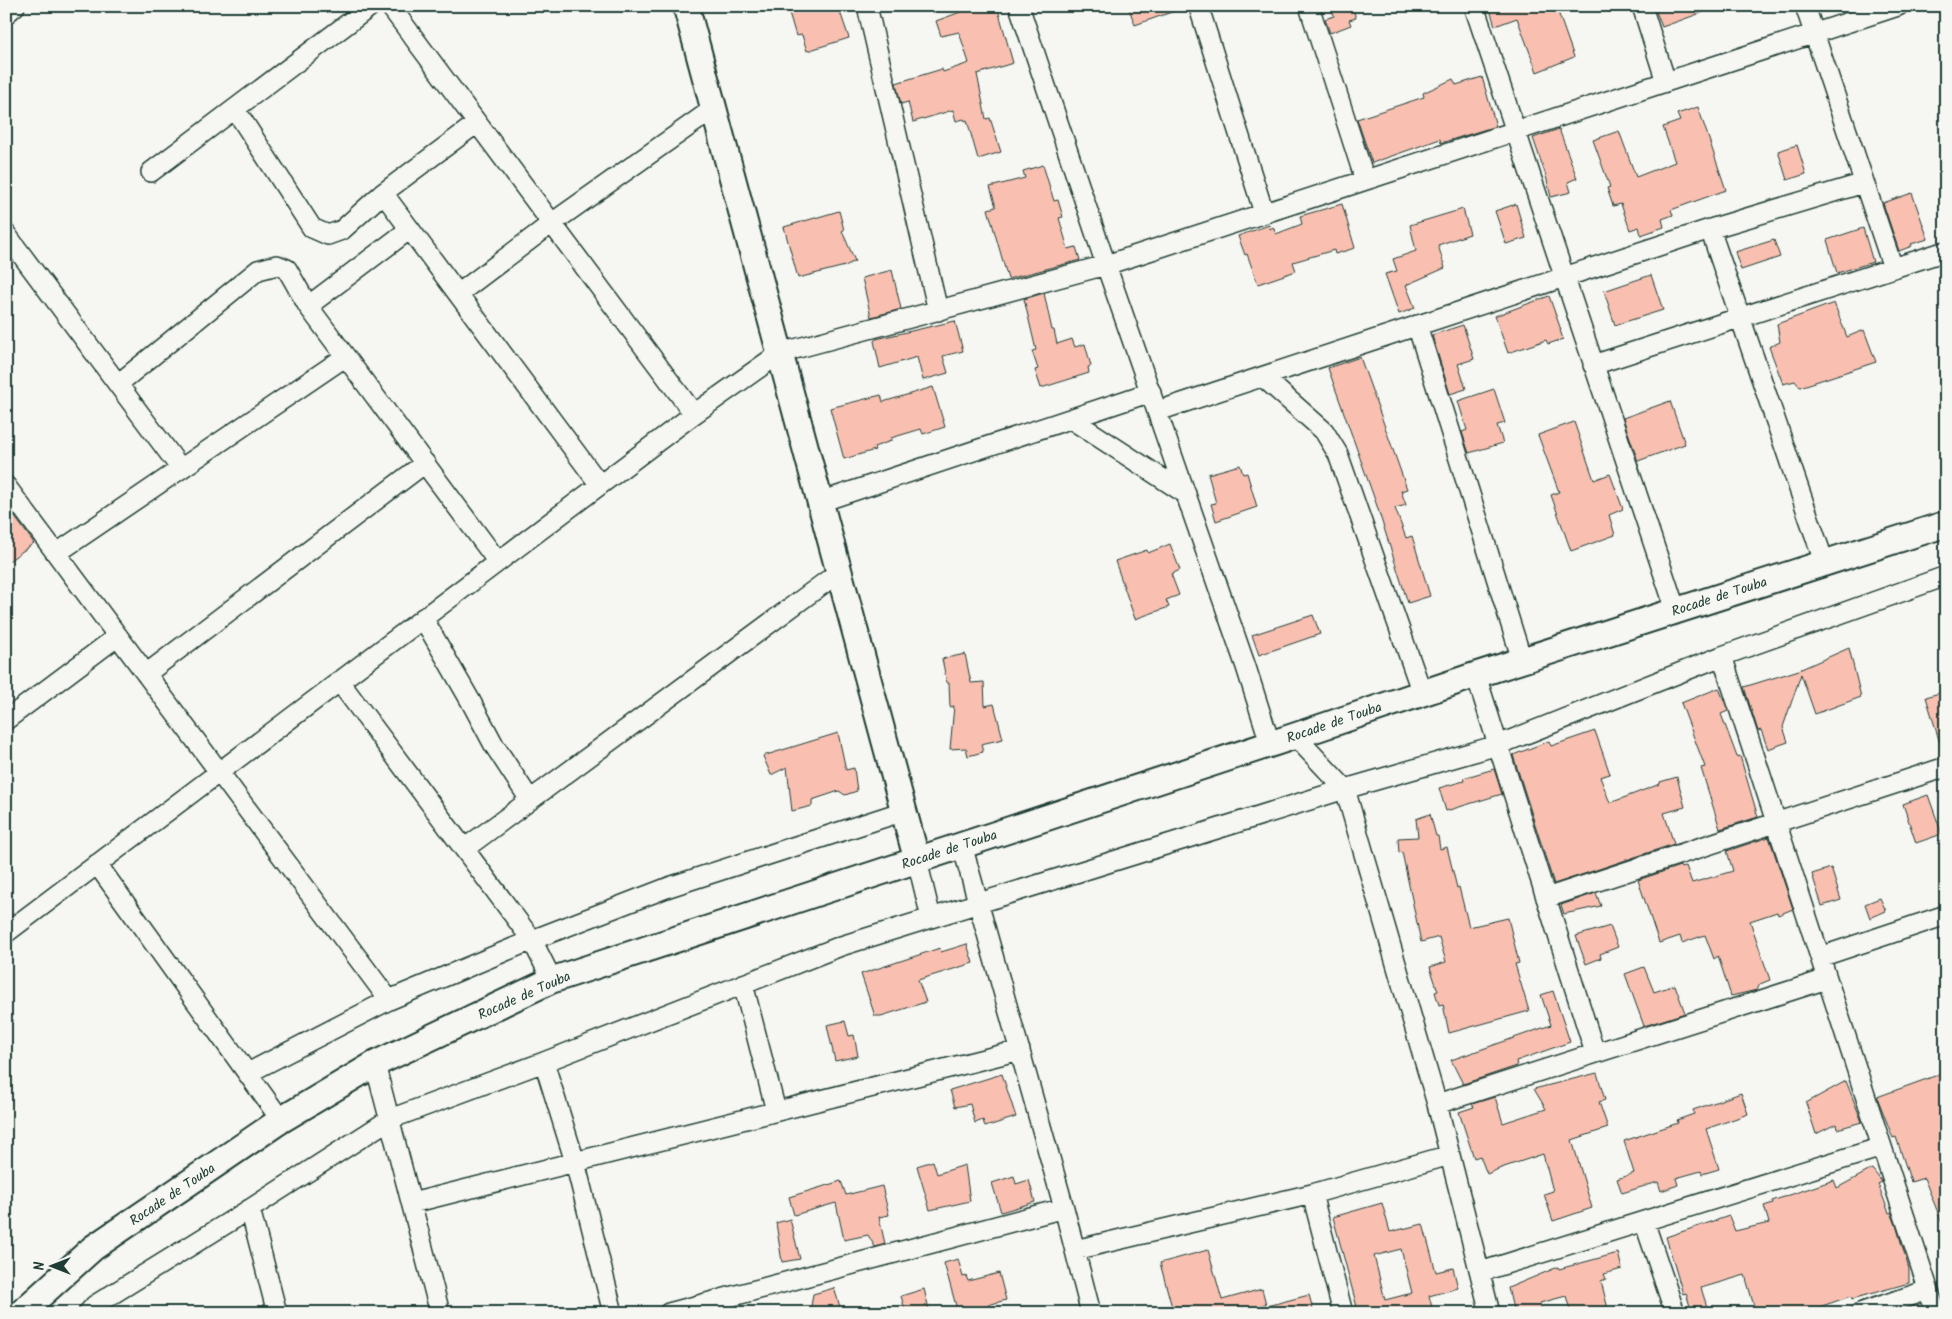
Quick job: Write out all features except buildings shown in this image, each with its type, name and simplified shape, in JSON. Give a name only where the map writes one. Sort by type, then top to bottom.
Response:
[{"type":"main road","points":[[686,6],[917,860]]},
{"type":"main road","name":"Rocade de Touba","points":[[21,1313],[93,1248],[281,1120],[375,1064],[552,980],[1296,736],[1476,675],[1946,524]]},
{"type":"street","points":[[6,14],[16,6]]},
{"type":"street","points":[[151,172],[371,6]]},
{"type":"street","points":[[390,6],[694,414]]},
{"type":"street","points":[[867,6],[938,311]]},
{"type":"street","points":[[1019,6],[1106,264],[1246,667],[1270,744]]},
{"type":"street","points":[[1309,6],[1365,180]]},
{"type":"street","points":[[1474,6],[1676,611]]},
{"type":"street","points":[[1642,6],[1666,82]]},
{"type":"street","points":[[1805,6],[1892,268]]},
{"type":"street","points":[[6,933],[694,414],[780,353],[1106,264],[1898,6]]},
{"type":"street","points":[[1204,8],[1264,213]]},
{"type":"street","points":[[235,109],[312,228],[328,235],[342,230],[383,193],[477,123]]},
{"type":"street","points":[[458,294],[552,223],[713,109]]},
{"type":"street","points":[[1158,411],[1710,229],[1864,183]]},
{"type":"street","points":[[383,193],[600,485]]},
{"type":"street","points":[[308,306],[410,229]]},
{"type":"street","points":[[1710,229],[1824,562]]},
{"type":"street","points":[[6,234],[181,469]]},
{"type":"street","points":[[1593,365],[1946,251]]},
{"type":"street","points":[[118,384],[258,270],[277,265],[287,269],[308,306],[498,562]]},
{"type":"street","points":[[1417,325],[1522,660]]},
{"type":"street","points":[[57,554],[345,357]]},
{"type":"street","points":[[1263,377],[1324,431],[1338,454],[1422,693]]},
{"type":"street","points":[[820,502],[1151,392]]},
{"type":"street","points":[[1071,419],[1186,494]]},
{"type":"street","points":[[146,674],[424,464]]},
{"type":"street","points":[[6,486],[390,1000]]},
{"type":"street","points":[[464,849],[839,572]]},
{"type":"street","points":[[93,1310],[390,1119],[544,1062],[841,946],[1346,789],[1498,745],[1722,656],[1946,576]]},
{"type":"street","points":[[423,618],[494,745],[530,800]]},
{"type":"street","points":[[6,720],[118,636]]},
{"type":"street","points":[[1722,656],[1936,1313]]},
{"type":"street","points":[[1476,675],[1595,1053]]},
{"type":"street","points":[[339,682],[532,940],[552,980]]},
{"type":"street","points":[[1296,736],[1346,789],[1436,1104],[1490,1313]]},
{"type":"street","points":[[1546,898],[1946,767]]},
{"type":"street","points":[[248,1073],[390,1000],[532,940],[669,887],[904,811]]},
{"type":"street","points":[[962,845],[1064,1208],[1091,1313]]},
{"type":"street","points":[[917,860],[931,918]]},
{"type":"street","points":[[97,864],[281,1120]]},
{"type":"street","points":[[1820,957],[1946,915]]},
{"type":"street","points":[[1436,1104],[1827,979]]},
{"type":"street","points":[[743,984],[776,1111]]},
{"type":"street","points":[[412,1203],[1020,1050]]},
{"type":"street","points":[[544,1062],[575,1162],[613,1313]]},
{"type":"street","points":[[375,1064],[440,1313]]},
{"type":"street","points":[[1480,1272],[1882,1147]]},
{"type":"street","points":[[1075,1250],[1312,1194],[1450,1155]]},
{"type":"street","points":[[1312,1194],[1343,1313]]},
{"type":"street","points":[[669,1313],[1064,1208]]},
{"type":"street","points":[[250,1209],[277,1313]]},
{"type":"street","points":[[1644,1221],[1675,1313]]},
{"type":"street","points":[[1860,1313],[1928,1290]]}]
